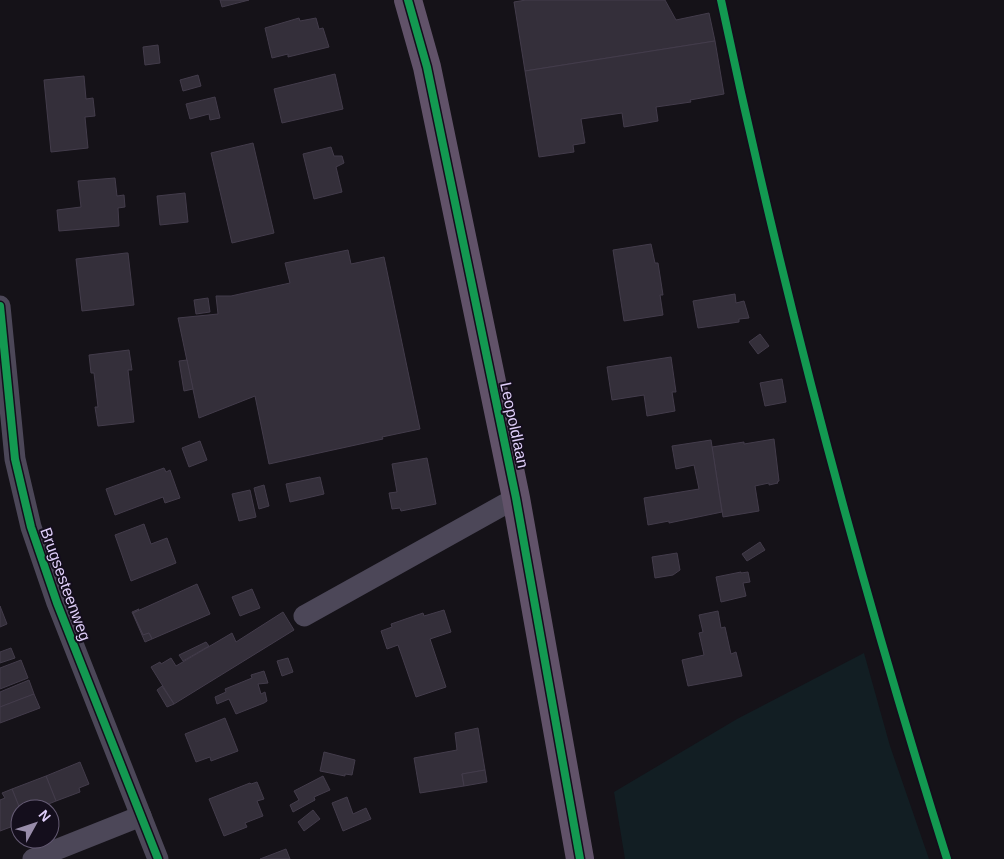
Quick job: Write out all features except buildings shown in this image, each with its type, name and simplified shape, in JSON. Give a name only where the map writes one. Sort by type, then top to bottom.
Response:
[{"type":"main road","name":"Leopoldlaan","points":[[408,0],[426,67],[516,498],[580,859]]},
{"type":"street","name":"Brugsesteenweg","points":[[0,306],[15,459],[31,527],[57,603],[158,859]]},
{"type":"street","points":[[304,616],[516,498]]},
{"type":"street","points":[[33,859],[140,816]]},
{"type":"shaded area","points":[[864,653],[890,746],[929,859],[625,859],[614,792],[737,719]]},
{"type":"railway","points":[[721,0],[796,325],[852,539],[947,859]]},
{"type":"cycle path","points":[[408,0],[427,67],[516,498],[580,859]]},
{"type":"cycle path","points":[[721,0],[796,325],[852,539],[947,859]]},
{"type":"cycle path","points":[[0,306],[15,459],[31,527],[57,603],[158,859]]}]
